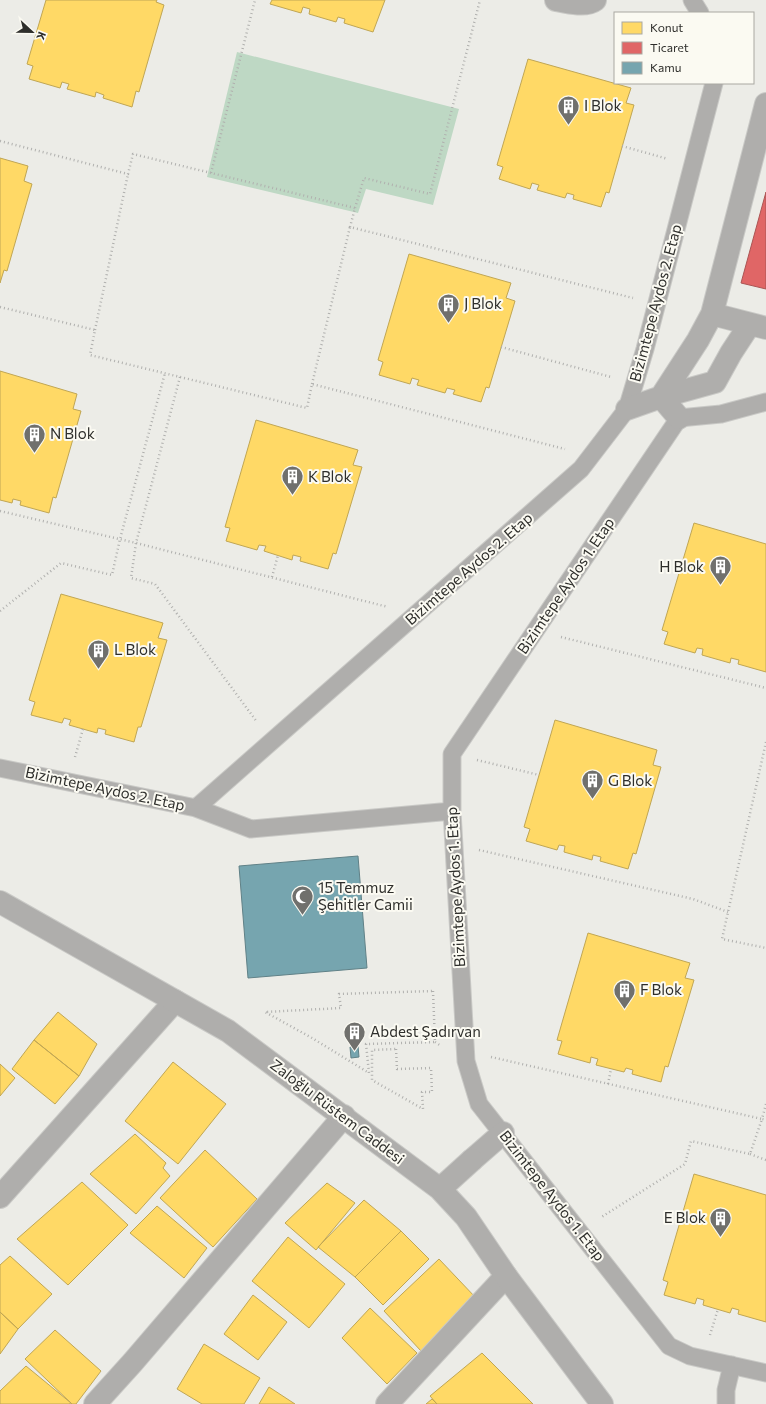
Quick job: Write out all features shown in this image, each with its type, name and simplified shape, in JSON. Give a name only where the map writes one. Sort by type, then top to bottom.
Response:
[{"type":"street","points":[[556,0],[572,3],[592,2],[595,0]]},
{"type":"street","points":[[661,397],[698,340],[712,314],[766,104]]},
{"type":"street","points":[[712,314],[758,326]]},
{"type":"street","points":[[627,409],[661,397],[715,382],[731,353],[758,326]]},
{"type":"street","points":[[661,397],[679,418]]},
{"type":"street","name":"Zaloğlu Rüstem Caddesi","points":[[0,902],[228,1031],[440,1189],[466,1217],[506,1276],[602,1404]]},
{"type":"street","points":[[0,1197],[175,1001]]},
{"type":"street","points":[[94,1404],[133,1362],[344,1116]]},
{"type":"street","points":[[440,1189],[502,1133]]},
{"type":"street","points":[[388,1404],[506,1276]]},
{"type":"lane","points":[[692,0],[699,12]]},
{"type":"lane","name":"Bizimtepe Aydos 2. Etap","points":[[0,768],[196,808],[581,469],[627,409],[657,304],[714,84]]},
{"type":"lane","points":[[679,418],[721,414],[766,402]]},
{"type":"lane","name":"Bizimtepe Aydos 1. Etap","points":[[679,418],[452,754],[452,811],[465,1051],[466,1061],[479,1104],[669,1346],[690,1356],[766,1373]]},
{"type":"lane","points":[[196,808],[251,829],[452,811]]},
{"type":"lane","points":[[726,1404],[726,1390],[732,1365]]},
{"type":"path","points":[[211,173],[255,0]]},
{"type":"path","points":[[355,208],[133,154],[90,355],[306,408],[350,227],[364,178],[430,194],[480,0]]},
{"type":"path","points":[[0,141],[128,174]]},
{"type":"path","points":[[622,146],[692,166]]},
{"type":"path","points":[[350,227],[657,304]]},
{"type":"path","points":[[0,307],[95,330]]},
{"type":"path","points":[[501,347],[635,383]]},
{"type":"path","points":[[0,611],[61,563],[112,575],[120,539],[165,373]]},
{"type":"path","points":[[180,377],[136,543],[131,578],[155,584],[272,742]]},
{"type":"path","points":[[312,384],[592,456]]},
{"type":"path","points":[[0,511],[120,539],[418,614]]},
{"type":"path","points":[[272,577],[278,555]]},
{"type":"path","points":[[535,631],[766,688]]},
{"type":"path","points":[[68,782],[83,729]]},
{"type":"path","points":[[766,742],[722,939],[766,948]]},
{"type":"path","points":[[452,754],[539,776]]},
{"type":"path","points":[[454,844],[693,899],[728,912]]},
{"type":"path","points":[[435,1042],[433,991],[339,994],[341,1008],[265,1012],[312,1038],[369,1073],[366,1044],[435,1042],[439,1046],[766,1120]]},
{"type":"path","points":[[384,1043],[385,1050]]},
{"type":"path","points":[[396,1049],[396,1069],[432,1068],[432,1092],[422,1092],[422,1109],[372,1080],[372,1050],[385,1050],[396,1049]]},
{"type":"path","points":[[608,1084],[611,1069]]},
{"type":"path","points":[[750,1154],[766,1104]]},
{"type":"path","points":[[579,1230],[685,1164],[691,1142],[750,1154],[766,1160]]},
{"type":"green space","points":[[237,52],[459,109],[433,205],[366,189],[358,213],[207,177]]},
{"type":"building: Konut","points":[[46,0],[157,0],[156,2],[164,5],[139,92],[136,91],[132,107],[103,98],[104,95],[96,92],[95,97],[67,89],[69,84],[62,82],[60,88],[29,79],[33,66],[27,64]]},
{"type":"building: Konut","points":[[272,0],[385,0],[373,32],[344,23],[345,19],[338,17],[336,22],[309,14],[310,9],[303,7],[301,13],[270,4]]},
{"type":"building: Konut","name":"I Blok","points":[[528,59],[631,88],[626,103],[634,105],[609,193],[606,192],[601,207],[573,199],[574,195],[567,193],[565,198],[537,190],[539,185],[532,183],[530,189],[499,179],[503,167],[497,165]]},
{"type":"building: Konut","points":[[0,158],[28,166],[24,181],[32,184],[7,271],[4,270],[0,283]]},
{"type":"building: Konut","name":"J Blok","points":[[409,254],[511,283],[506,298],[515,301],[489,388],[486,387],[481,402],[453,394],[455,390],[447,388],[445,393],[417,385],[419,380],[412,378],[410,384],[379,375],[383,362],[378,360]]},
{"type":"building: Konut","name":"N Blok","points":[[0,371],[77,394],[73,409],[81,411],[56,498],[53,497],[49,513],[20,505],[21,501],[13,499],[12,503],[0,500]]},
{"type":"building: Konut","name":"K Blok","points":[[256,420],[358,450],[353,465],[362,467],[336,554],[333,553],[328,569],[300,561],[301,557],[293,555],[292,560],[264,551],[266,546],[259,545],[257,550],[226,541],[230,528],[225,527]]},
{"type":"building: Konut","name":"H Blok","points":[[694,523],[766,544],[766,672],[738,664],[739,660],[731,658],[730,663],[702,655],[703,649],[697,648],[695,653],[664,644],[668,632],[662,630]]},
{"type":"building: Konut","name":"L Blok","points":[[61,594],[163,623],[158,638],[167,640],[141,727],[138,727],[134,742],[105,734],[106,730],[98,728],[97,733],[69,725],[71,720],[64,718],[62,723],[31,715],[35,702],[29,700]]},
{"type":"building: Konut","name":"G Blok","points":[[555,720],[657,750],[653,765],[661,767],[636,854],[633,853],[628,869],[600,861],[601,857],[593,855],[592,860],[564,852],[565,846],[559,845],[557,850],[526,841],[530,829],[524,827]]},
{"type":"building: Konut","name":"F Blok","points":[[588,933],[690,963],[685,978],[694,980],[668,1067],[665,1066],[661,1082],[632,1074],[633,1070],[626,1068],[624,1072],[596,1065],[598,1059],[591,1057],[590,1063],[558,1054],[562,1041],[557,1040]]},
{"type":"building: Konut","points":[[58,1012],[97,1044],[79,1076],[34,1040]]},
{"type":"building: Konut","points":[[34,1040],[79,1076],[55,1104],[12,1069]]},
{"type":"building: Konut","points":[[173,1062],[226,1104],[178,1164],[125,1121]]},
{"type":"building: Konut","points":[[0,1064],[15,1078],[0,1096]]},
{"type":"building: Konut","points":[[135,1134],[166,1163],[163,1168],[170,1176],[136,1214],[90,1174]]},
{"type":"building: Konut","points":[[205,1150],[257,1199],[213,1247],[160,1198]]},
{"type":"building: Konut","name":"E Blok","points":[[694,1174],[766,1195],[766,1322],[738,1314],[739,1310],[732,1308],[730,1313],[703,1305],[704,1300],[697,1298],[695,1304],[664,1295],[668,1282],[663,1280]]},
{"type":"building: Konut","points":[[82,1182],[128,1225],[68,1285],[17,1239]]},
{"type":"building: Konut","points":[[327,1183],[355,1203],[316,1250],[285,1223]]},
{"type":"building: Konut","points":[[364,1200],[401,1231],[355,1277],[318,1247]]},
{"type":"building: Konut","points":[[157,1206],[207,1248],[184,1278],[130,1233]]},
{"type":"building: Konut","points":[[401,1231],[429,1259],[383,1305],[355,1277]]},
{"type":"building: Konut","points":[[288,1237],[345,1284],[309,1328],[252,1281]]},
{"type":"building: Konut","points":[[10,1256],[52,1294],[18,1329],[0,1312],[0,1265]]},
{"type":"building: Konut","points":[[439,1259],[476,1298],[421,1351],[384,1311]]},
{"type":"building: Konut","points":[[253,1295],[287,1322],[258,1360],[224,1334]]},
{"type":"building: Konut","points":[[370,1308],[417,1353],[387,1384],[342,1338]]},
{"type":"building: Konut","points":[[0,1312],[18,1329],[0,1354]]},
{"type":"building: Konut","points":[[55,1330],[101,1371],[76,1404],[72,1404],[25,1359]]},
{"type":"building: Konut","points":[[204,1344],[260,1378],[244,1404],[202,1404],[177,1389]]},
{"type":"building: Konut","points":[[482,1353],[533,1404],[437,1404],[430,1396]]},
{"type":"building: Konut","points":[[26,1366],[71,1403],[0,1404],[0,1391]]},
{"type":"building: Konut","points":[[269,1387],[295,1404],[259,1404]]},
{"type":"building: Konut","points":[[432,1399],[437,1404],[426,1404]]},
{"type":"building: Ticaret","points":[[766,192],[766,289],[741,283]]},
{"type":"building: Kamu","name":"15 Temmuz Şehitler Camii","points":[[358,856],[367,968],[248,978],[239,866]]},
{"type":"building: Kamu","name":"Abdest Şadırvan","points":[[358,1046],[359,1057],[351,1058],[350,1047]]},
{"type":"place","name":"I Blok","points":[[569,126]]},
{"type":"place","name":"J Blok","points":[[448,324]]},
{"type":"place","name":"N Blok","points":[[34,454]]},
{"type":"place","name":"K Blok","points":[[293,496]]},
{"type":"place","name":"H Blok","points":[[720,586]]},
{"type":"place","name":"L Blok","points":[[98,670]]},
{"type":"place","name":"G Blok","points":[[592,800]]},
{"type":"place","name":"15 Temmuz Şehitler Camii","points":[[303,916]]},
{"type":"place","name":"F Blok","points":[[625,1010]]},
{"type":"place","name":"Abdest Şadırvan","points":[[354,1052]]},
{"type":"place","name":"E Blok","points":[[721,1238]]}]
